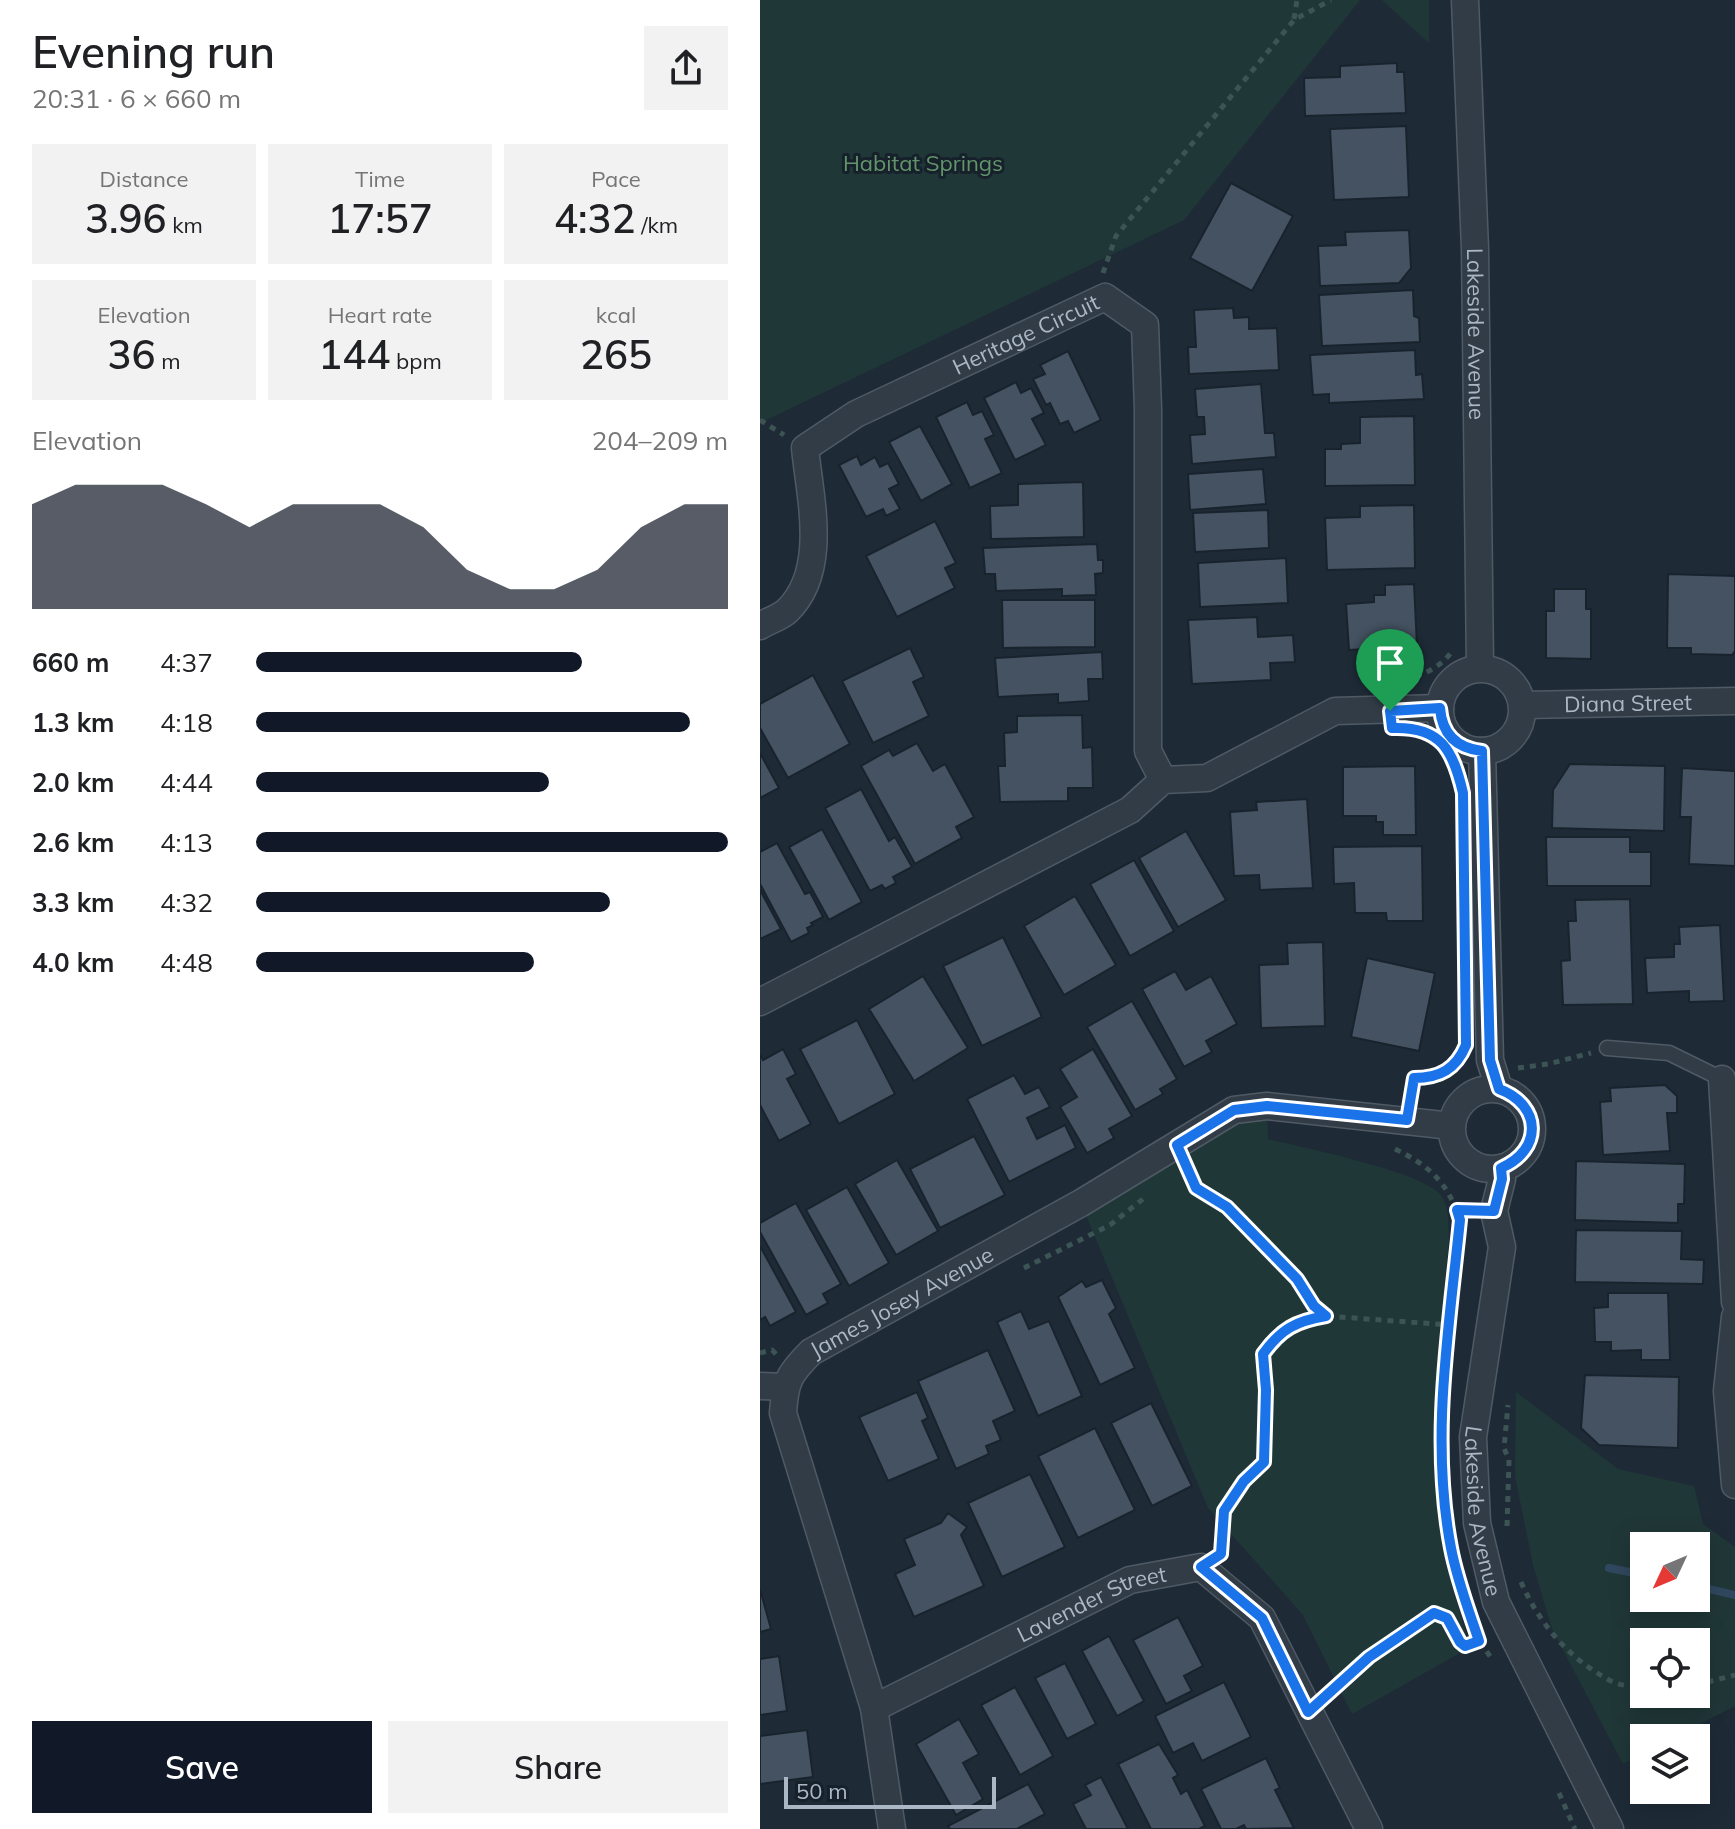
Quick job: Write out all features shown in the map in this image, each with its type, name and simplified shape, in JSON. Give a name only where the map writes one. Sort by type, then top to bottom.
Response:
[{"type":"street","name":"Lakeside Avenue","points":[[1465,0],[1475,249],[1480,668]]},
{"type":"street","name":"Heritage Circuit","points":[[760,626],[787,612],[808,582],[813,533],[805,448],[856,414],[1105,297],[1145,325],[1148,409],[1148,751],[1163,780]]},
{"type":"street","points":[[1480,668],[1503,675],[1519,693],[1522,705],[1522,719],[1516,732],[1495,749],[1482,751],[1456,743],[1441,721],[1440,708],[1448,684],[1457,676],[1480,668]]},
{"type":"street","name":"Diana Street","points":[[1522,705],[1735,701]]},
{"type":"street","points":[[760,1002],[1130,810],[1163,780],[1207,778],[1335,711],[1440,708]]},
{"type":"street","points":[[1482,751],[1490,1060],[1499,1089]]},
{"type":"street","points":[[1722,1079],[1735,1302]]},
{"type":"street","points":[[1486,1089],[1499,1089],[1523,1103],[1530,1114],[1532,1128],[1530,1141],[1523,1153],[1501,1168],[1477,1166],[1466,1159],[1453,1138],[1452,1126],[1463,1102],[1473,1094],[1486,1089]]},
{"type":"street","name":"James Josey Avenue","points":[[892,1829],[874,1708],[783,1413],[772,1387],[811,1352],[1081,1203],[1187,1157],[1234,1110],[1267,1106],[1452,1126]]},
{"type":"street","name":"Lakeside Avenue","points":[[1501,1168],[1502,1179],[1494,1211],[1502,1247],[1473,1437],[1477,1523],[1496,1602],[1610,1829]]},
{"type":"street","points":[[1735,1317],[1727,1391],[1735,1485]]},
{"type":"street","points":[[1201,1567],[1262,1618],[1369,1829]]},
{"type":"street","name":"Lavender Street","points":[[874,1708],[1130,1580],[1201,1567]]},
{"type":"lane","points":[[1607,1048],[1669,1053],[1722,1079]]},
{"type":"path","points":[[1294,20],[1297,0]]},
{"type":"path","points":[[1095,280],[1106,271],[1116,236],[1294,20],[1331,0]]},
{"type":"path","points":[[1390,711],[1391,681],[1408,679],[1433,669],[1448,657],[1458,640]]},
{"type":"path","points":[[1428,732],[1449,749],[1457,766]]},
{"type":"path","points":[[1403,1152],[1414,1078],[1433,1078],[1460,1061],[1490,1060],[1521,1068],[1607,1048]]},
{"type":"path","points":[[1460,1061],[1463,1053]]},
{"type":"path","points":[[1386,1144],[1422,1162],[1451,1194],[1460,1220],[1441,1400],[1443,1475],[1451,1547],[1466,1603]]},
{"type":"path","points":[[1187,1157],[1196,1188],[1227,1207],[1297,1279],[1314,1306],[1326,1316]]},
{"type":"path","points":[[1013,1274],[1110,1225],[1148,1196]]},
{"type":"path","points":[[1457,1210],[1494,1211]]},
{"type":"path","points":[[1201,1567],[1221,1554],[1224,1511],[1244,1481],[1264,1462],[1266,1390],[1263,1354],[1275,1336],[1302,1320],[1326,1316],[1450,1325]]},
{"type":"path","points":[[1507,1532],[1509,1460],[1504,1448],[1508,1401]]},
{"type":"path","points":[[1517,1572],[1538,1618],[1573,1656],[1615,1683],[1630,1686]]},
{"type":"path","points":[[1308,1712],[1369,1657],[1434,1613],[1447,1618],[1465,1646],[1479,1641]]},
{"type":"path","points":[[1471,1615],[1479,1641],[1494,1662]]},
{"type":"path","points":[[1710,1681],[1735,1675]]},
{"type":"path","points":[[1556,1786],[1575,1829]]},
{"type":"green space","name":"Habitat Springs","points":[[760,0],[1360,0],[1184,220],[760,423]]},
{"type":"green space","points":[[1382,0],[1429,0],[1429,43]]},
{"type":"green space","points":[[1267,1106],[1268,1139],[1406,1176],[1438,1192],[1448,1214],[1449,1239],[1434,1407],[1444,1553],[1467,1639],[1458,1654],[1352,1714],[1303,1615],[1208,1508],[1081,1203]]},
{"type":"green space","points":[[1516,1392],[1618,1469],[1694,1486],[1703,1524],[1735,1547],[1735,1706],[1700,1724],[1630,1724],[1630,1760],[1623,1764],[1552,1629],[1533,1565],[1515,1476]]},
{"type":"building","points":[[1397,63],[1397,72],[1404,72],[1406,113],[1305,116],[1304,78],[1340,77],[1340,66]]},
{"type":"building","points":[[1406,126],[1409,197],[1334,200],[1330,129]]},
{"type":"building","points":[[1231,183],[1293,216],[1252,291],[1190,258]]},
{"type":"building","points":[[1409,230],[1411,268],[1399,283],[1320,286],[1318,246],[1346,245],[1345,232]]},
{"type":"building","points":[[1413,290],[1414,316],[1419,318],[1420,342],[1322,346],[1319,295]]},
{"type":"building","points":[[1233,308],[1234,318],[1249,317],[1249,329],[1277,328],[1279,370],[1189,374],[1188,347],[1196,347],[1194,310]]},
{"type":"building","points":[[1415,350],[1416,375],[1422,374],[1424,399],[1329,403],[1329,394],[1313,395],[1310,355]]},
{"type":"building","points":[[1068,351],[1101,420],[1074,433],[1068,421],[1060,424],[1033,379],[1045,374],[1040,365]]},
{"type":"building","points":[[1016,382],[1021,393],[1031,388],[1044,413],[1032,419],[1046,445],[1015,460],[984,398]]},
{"type":"building","points":[[1261,384],[1265,433],[1274,433],[1276,457],[1192,464],[1190,435],[1205,434],[1204,417],[1197,417],[1195,389]]},
{"type":"building","points":[[967,402],[973,415],[982,411],[994,435],[985,439],[1002,473],[970,488],[936,417]]},
{"type":"building","points":[[1414,416],[1415,485],[1325,486],[1325,449],[1341,449],[1341,444],[1360,443],[1360,417]]},
{"type":"building","points":[[920,426],[952,484],[921,501],[889,442]]},
{"type":"building","points":[[857,456],[861,465],[875,457],[880,467],[888,463],[899,484],[889,489],[900,509],[886,516],[883,509],[866,517],[839,465]]},
{"type":"building","points":[[1263,469],[1266,504],[1190,510],[1188,474]]},
{"type":"building","points":[[1083,482],[1084,537],[991,539],[990,506],[1018,505],[1018,484]]},
{"type":"building","points":[[1414,505],[1415,568],[1327,570],[1325,518],[1360,517],[1360,506]]},
{"type":"building","points":[[1268,510],[1269,548],[1195,552],[1193,513]]},
{"type":"building","points":[[935,521],[956,563],[945,568],[955,588],[897,617],[866,556]]},
{"type":"building","points":[[1097,544],[1098,560],[1103,560],[1103,573],[1095,574],[1096,595],[1062,596],[1062,589],[996,591],[995,574],[985,574],[983,548]]},
{"type":"building","points":[[1286,558],[1288,603],[1200,607],[1198,563]]},
{"type":"building","points":[[1668,574],[1735,576],[1735,651],[1732,655],[1691,654],[1691,648],[1667,648]]},
{"type":"building","points":[[1414,584],[1417,646],[1349,650],[1346,604],[1374,602],[1374,595],[1385,595],[1385,585]]},
{"type":"building","points":[[1554,589],[1586,589],[1586,609],[1591,609],[1591,659],[1546,658],[1546,611],[1554,611]]},
{"type":"building","points":[[1002,600],[1095,600],[1095,647],[1003,648]]},
{"type":"building","points":[[1257,617],[1258,637],[1293,635],[1295,662],[1270,663],[1271,680],[1192,684],[1188,620]]},
{"type":"building","points":[[910,648],[924,677],[913,682],[929,716],[873,743],[842,681]]},
{"type":"building","points":[[1102,652],[1103,679],[1088,679],[1089,701],[1058,703],[1058,694],[998,697],[995,658]]},
{"type":"building","points":[[813,675],[850,744],[788,778],[760,728],[760,704]]},
{"type":"building","points":[[1082,715],[1083,748],[1092,747],[1093,788],[1068,788],[1068,801],[1000,802],[998,766],[1005,766],[1004,733],[1017,732],[1017,716]]},
{"type":"building","points":[[917,743],[933,771],[945,764],[974,817],[956,827],[962,838],[915,864],[861,766],[889,750],[893,756]]},
{"type":"building","points":[[760,753],[779,788],[760,798]]},
{"type":"building","points":[[1570,764],[1665,766],[1664,831],[1552,828],[1553,790]]},
{"type":"building","points":[[1415,766],[1416,835],[1383,835],[1383,822],[1376,822],[1376,816],[1343,816],[1343,767]]},
{"type":"building","points":[[1682,768],[1735,771],[1735,866],[1689,864],[1691,817],[1680,817]]},
{"type":"building","points":[[861,789],[889,841],[895,837],[912,867],[893,877],[896,883],[885,889],[882,885],[870,891],[825,808]]},
{"type":"building","points":[[1307,799],[1313,888],[1260,890],[1259,875],[1234,876],[1230,812],[1257,810],[1256,802]]},
{"type":"building","points":[[822,829],[862,902],[829,920],[789,847]]},
{"type":"building","points":[[1186,831],[1226,900],[1178,927],[1139,858]]},
{"type":"building","points":[[1546,837],[1630,837],[1630,852],[1651,852],[1651,886],[1547,886]]},
{"type":"building","points":[[777,843],[805,894],[810,892],[823,917],[811,923],[813,925],[807,928],[809,933],[791,942],[760,884],[760,852]]},
{"type":"building","points":[[1422,846],[1423,921],[1387,921],[1386,913],[1355,913],[1354,883],[1334,884],[1333,847]]},
{"type":"building","points":[[1134,860],[1174,931],[1130,956],[1090,884]]},
{"type":"building","points":[[760,890],[781,929],[760,939]]},
{"type":"building","points":[[1075,896],[1116,965],[1064,995],[1024,926]]},
{"type":"building","points":[[1630,899],[1633,1004],[1563,1005],[1561,961],[1570,960],[1568,921],[1576,921],[1575,900]]},
{"type":"building","points":[[1720,925],[1724,1001],[1689,1002],[1689,991],[1647,993],[1645,958],[1674,957],[1674,944],[1680,944],[1679,927]]},
{"type":"building","points":[[1003,937],[1042,1017],[982,1046],[943,966]]},
{"type":"building","points":[[1323,942],[1325,1026],[1261,1028],[1259,965],[1288,964],[1287,943]]},
{"type":"building","points":[[1367,958],[1435,973],[1419,1051],[1351,1037]]},
{"type":"building","points":[[1175,971],[1186,990],[1211,976],[1237,1024],[1206,1041],[1212,1052],[1184,1067],[1142,989]]},
{"type":"building","points":[[923,976],[968,1048],[914,1081],[869,1009]]},
{"type":"building","points":[[1132,1001],[1177,1079],[1160,1089],[1163,1094],[1135,1110],[1087,1027]]},
{"type":"building","points":[[857,1020],[895,1094],[839,1124],[800,1049]]},
{"type":"building","points":[[783,1049],[796,1074],[787,1079],[811,1124],[779,1141],[760,1105],[760,1054],[763,1060]]},
{"type":"building","points":[[1093,1049],[1132,1116],[1109,1129],[1114,1138],[1087,1153],[1060,1107],[1077,1097],[1060,1069]]},
{"type":"building","points":[[1014,1075],[1025,1094],[1039,1087],[1050,1107],[1027,1118],[1037,1139],[1065,1125],[1076,1148],[1009,1182],[967,1099]]},
{"type":"building","points":[[1665,1085],[1677,1096],[1677,1113],[1667,1113],[1670,1151],[1603,1155],[1600,1102],[1611,1101],[1610,1088]]},
{"type":"building","points":[[974,1136],[1005,1195],[940,1228],[910,1169]]},
{"type":"building","points":[[897,1160],[938,1231],[896,1255],[855,1184]]},
{"type":"building","points":[[1576,1161],[1685,1164],[1684,1204],[1678,1204],[1678,1223],[1575,1220]]},
{"type":"building","points":[[847,1187],[889,1263],[849,1286],[806,1210]]},
{"type":"building","points":[[796,1203],[841,1284],[823,1294],[828,1303],[806,1315],[760,1232],[760,1223]]},
{"type":"building","points":[[1576,1230],[1682,1231],[1681,1259],[1704,1260],[1703,1284],[1575,1282]]},
{"type":"building","points":[[760,1246],[796,1312],[770,1326],[765,1317],[760,1320]]},
{"type":"building","points":[[1102,1280],[1116,1308],[1109,1314],[1135,1368],[1100,1385],[1058,1297],[1082,1281],[1086,1287]]},
{"type":"building","points":[[1608,1293],[1668,1293],[1670,1360],[1641,1360],[1641,1350],[1611,1351],[1611,1342],[1595,1342],[1594,1308],[1608,1307]]},
{"type":"building","points":[[1021,1311],[1029,1329],[1049,1321],[1082,1396],[1038,1416],[997,1322]]},
{"type":"building","points":[[988,1350],[1015,1411],[993,1421],[1001,1440],[986,1446],[989,1454],[956,1469],[918,1381]]},
{"type":"building","points":[[1585,1375],[1679,1377],[1678,1448],[1599,1445],[1581,1428]]},
{"type":"building","points":[[917,1392],[928,1418],[922,1421],[939,1459],[888,1481],[859,1417]]},
{"type":"building","points":[[1151,1403],[1192,1486],[1152,1506],[1111,1423]]},
{"type":"building","points":[[1095,1428],[1135,1510],[1078,1538],[1038,1456]]},
{"type":"building","points":[[1030,1474],[1065,1547],[1002,1577],[968,1503]]},
{"type":"building","points":[[948,1513],[967,1527],[961,1535],[984,1586],[914,1617],[895,1574],[915,1565],[904,1539],[941,1523]]},
{"type":"building","points":[[760,1589],[771,1629],[760,1632]]},
{"type":"building","points":[[1178,1617],[1203,1666],[1184,1676],[1192,1691],[1166,1704],[1133,1640]]},
{"type":"building","points":[[1109,1636],[1144,1701],[1117,1716],[1082,1651]]},
{"type":"building","points":[[779,1656],[787,1711],[760,1715],[760,1659]]},
{"type":"building","points":[[1065,1663],[1096,1724],[1067,1739],[1035,1678]]},
{"type":"building","points":[[1224,1682],[1251,1737],[1202,1761],[1193,1743],[1173,1753],[1155,1716]]},
{"type":"building","points":[[1015,1687],[1053,1756],[1020,1775],[981,1705]]},
{"type":"building","points":[[959,1719],[979,1754],[963,1763],[983,1799],[956,1815],[916,1744]]},
{"type":"building","points":[[807,1730],[813,1777],[760,1784],[760,1736]]},
{"type":"building","points":[[1159,1744],[1178,1775],[1173,1778],[1181,1794],[1187,1790],[1205,1826],[1199,1829],[1151,1829],[1118,1764]]},
{"type":"building","points":[[1266,1758],[1280,1788],[1275,1790],[1294,1828],[1246,1829],[1244,1825],[1236,1829],[1221,1829],[1201,1789]]},
{"type":"building","points":[[1101,1777],[1128,1829],[1086,1829],[1073,1804],[1091,1795],[1085,1785]]},
{"type":"building","points":[[1028,1784],[1045,1814],[1017,1829],[950,1829],[948,1826]]},
{"type":"waterway","points":[[1609,1568],[1630,1572]]},
{"type":"waterway","points":[[1710,1589],[1735,1595]]},
{"type":"route","points":[[1440,708],[1441,721],[1456,743],[1482,751],[1490,1060],[1499,1089],[1523,1103],[1530,1114],[1532,1128],[1530,1141],[1523,1153],[1501,1168],[1502,1179],[1494,1211],[1457,1210],[1460,1220],[1441,1400],[1443,1475],[1451,1547],[1479,1641],[1465,1646],[1447,1618],[1434,1613],[1369,1657],[1308,1712],[1262,1618],[1201,1567],[1221,1554],[1224,1511],[1244,1481],[1264,1462],[1266,1390],[1263,1354],[1275,1336],[1302,1320],[1326,1316],[1314,1306],[1297,1279],[1227,1207],[1196,1188],[1177,1145],[1234,1110],[1267,1106],[1407,1120],[1414,1078],[1433,1078],[1460,1061],[1466,1045],[1463,793],[1457,766],[1449,749],[1428,732],[1411,727],[1392,728],[1390,711],[1440,708]]}]
